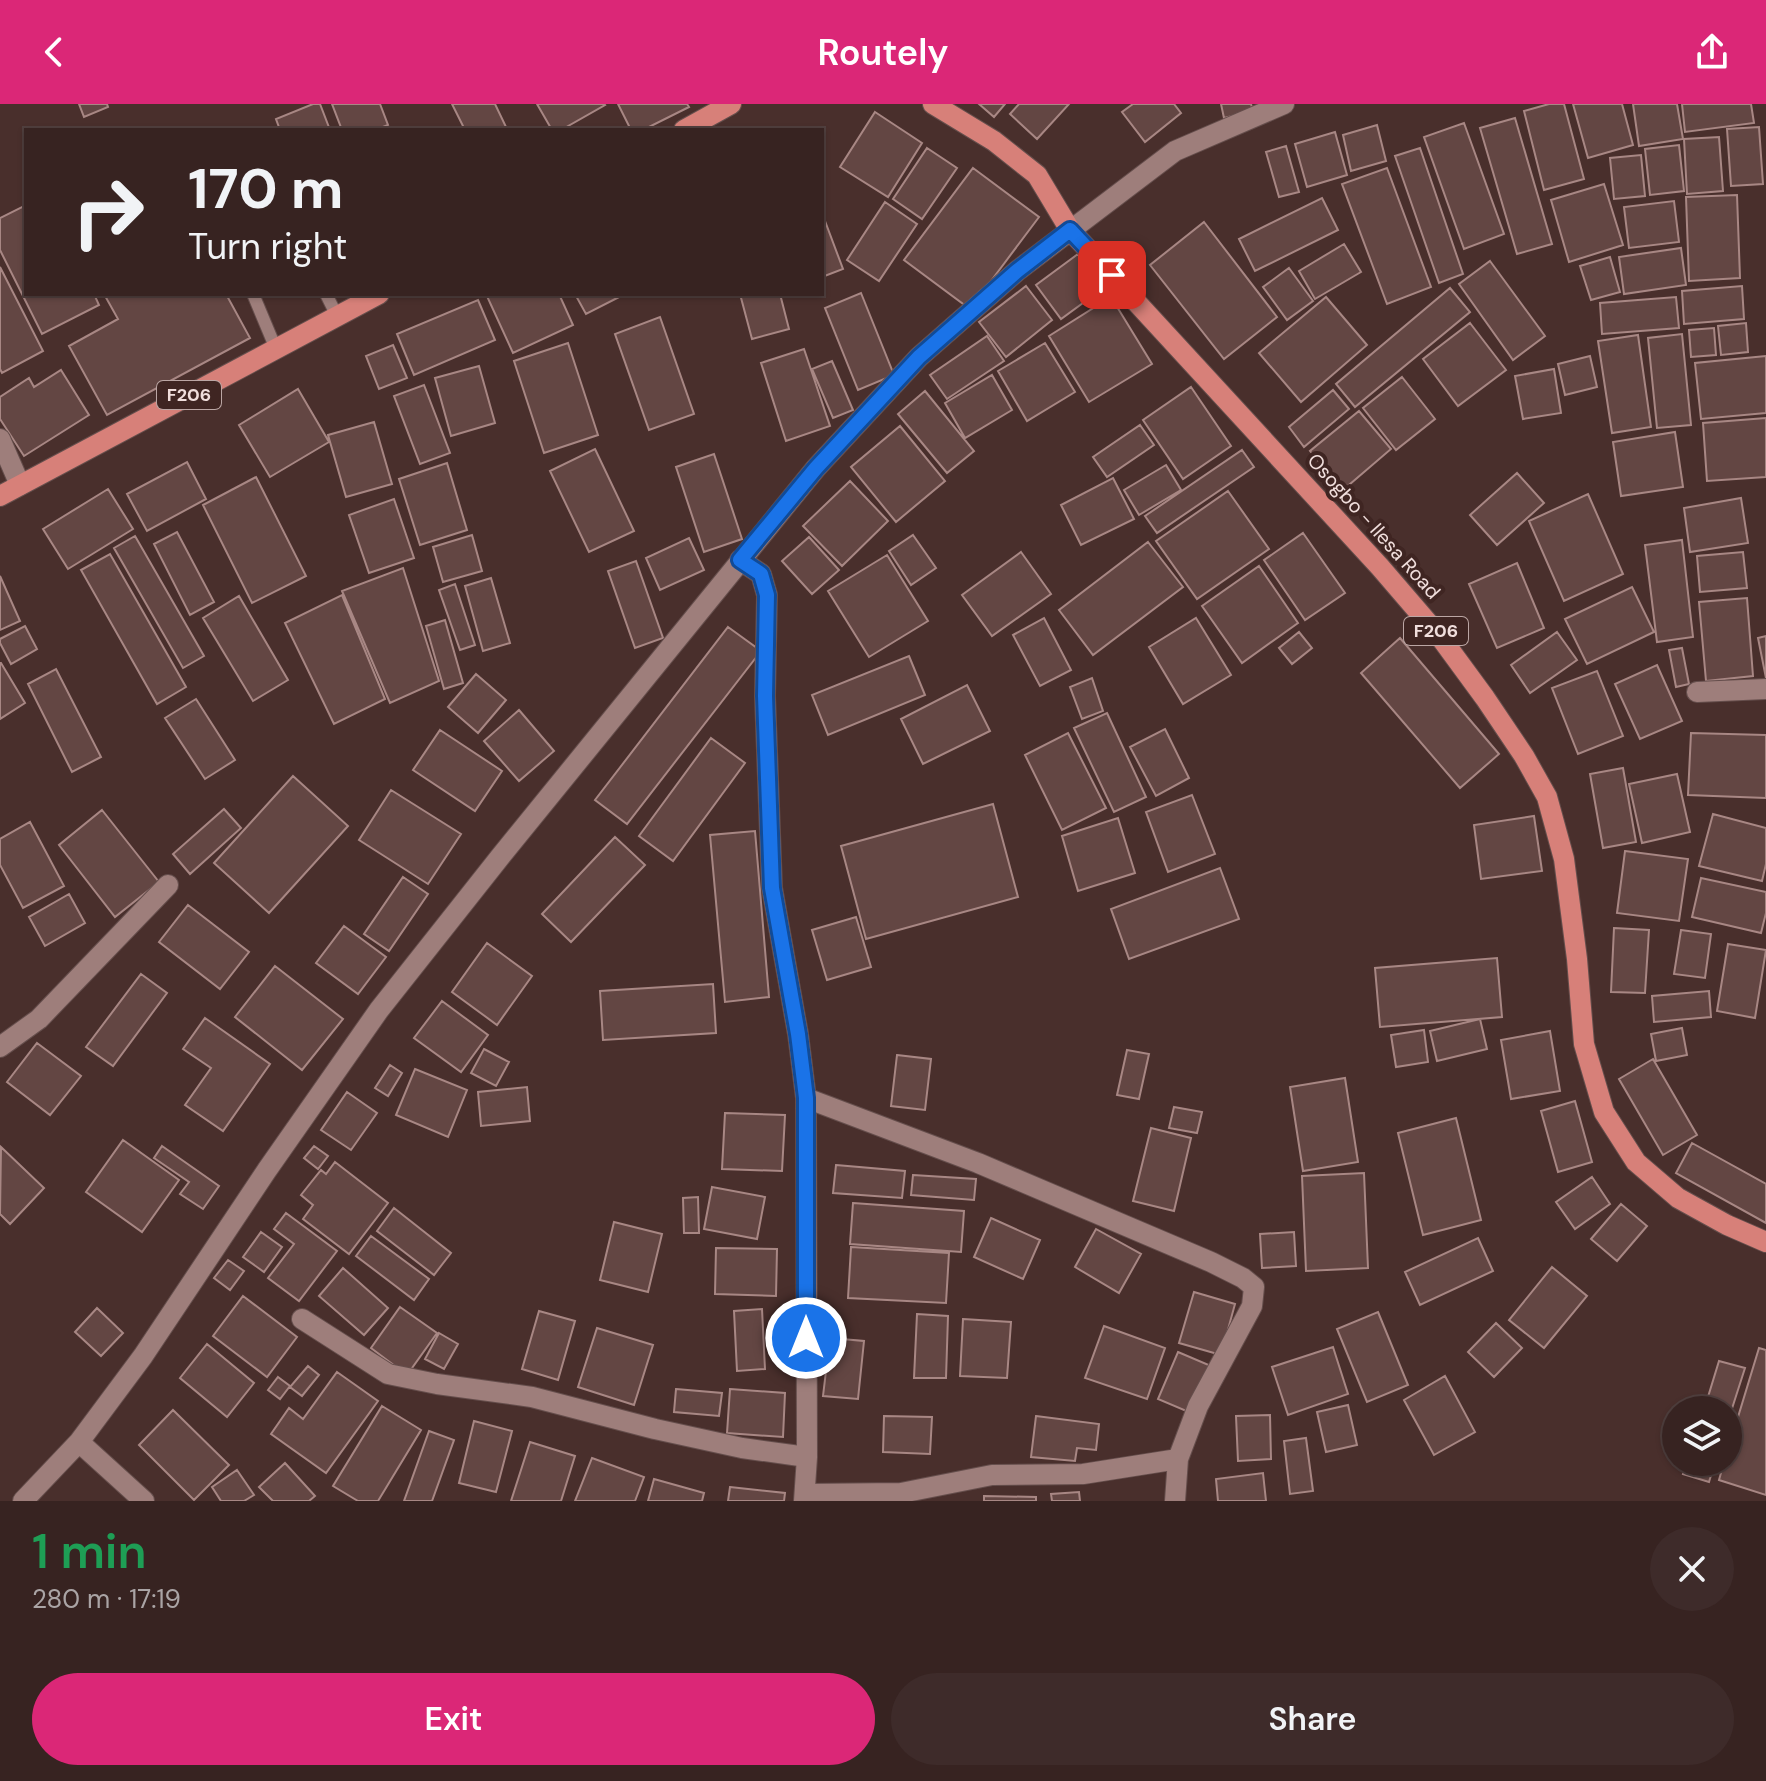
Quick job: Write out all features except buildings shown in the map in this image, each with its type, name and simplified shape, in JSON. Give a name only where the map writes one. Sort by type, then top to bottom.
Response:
[{"type":"main road","points":[[688,128],[731,104]]},
{"type":"main road","name":"Osogbo - Ilesa Road","points":[[933,104],[994,141],[1037,175],[1070,230],[1380,567],[1441,638],[1485,698],[1547,797],[1564,859],[1584,1044],[1604,1112],[1636,1162],[1678,1198],[1766,1242]]},
{"type":"main road","name":"F206","points":[[0,496],[375,296]]},
{"type":"street","points":[[23,1501],[79,1442],[143,1356],[379,1010],[816,468],[919,357],[1017,271],[1175,151],[1284,104]]},
{"type":"street","points":[[0,439],[20,485]]},
{"type":"street","points":[[740,560],[761,574],[767,595],[765,696],[772,888],[806,1098],[807,1457],[804,1498],[901,1493],[992,1475],[1083,1474],[1178,1459]]},
{"type":"street","points":[[1697,692],[1766,689]]},
{"type":"street","points":[[0,1047],[39,1019],[168,885]]},
{"type":"street","points":[[806,1098],[978,1163],[1211,1262],[1254,1287],[1252,1306],[1198,1406],[1178,1459],[1175,1501]]},
{"type":"street","points":[[302,1319],[388,1374],[532,1397],[742,1448],[807,1457]]},
{"type":"street","points":[[79,1442],[144,1501]]},
{"type":"lane","points":[[254,296],[276,349]]},
{"type":"lane","points":[[327,296],[337,316]]},
{"type":"route","points":[[806,1338],[806,1098],[772,888],[765,696],[767,595],[761,574],[740,560],[816,468],[919,357],[1052,243],[1070,230],[1112,275]]}]
